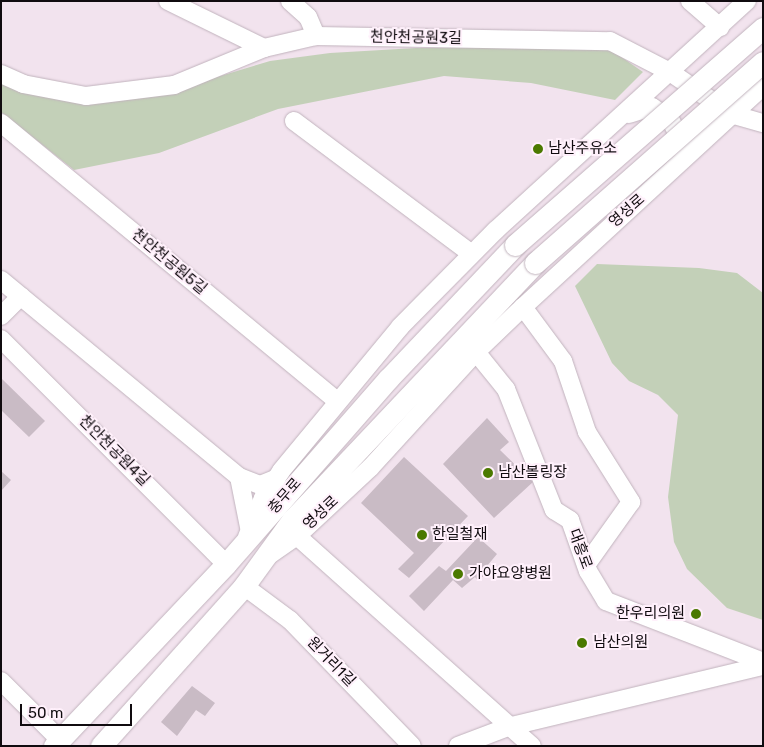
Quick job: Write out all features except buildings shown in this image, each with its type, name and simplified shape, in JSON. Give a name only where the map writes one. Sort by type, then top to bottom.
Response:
[{"type":"main road","name":"충무로","points":[[57,742],[226,564],[248,536],[388,379],[515,245],[763,28]]},
{"type":"main road","name":"충무로","points":[[101,746],[244,586],[292,520],[535,263],[763,62]]},
{"type":"street","points":[[168,1],[264,48]]},
{"type":"street","points":[[290,1],[308,17],[316,36]]},
{"type":"street","points":[[690,1],[720,27]]},
{"type":"street","points":[[248,536],[263,498],[277,478],[337,401],[400,327],[472,254],[747,1]]},
{"type":"street","name":"천안천공원3길","points":[[264,48],[316,36],[610,41],[670,72],[731,114],[763,123]]},
{"type":"street","points":[[1,74],[23,84],[86,96],[174,85],[264,48]]},
{"type":"street","points":[[731,114],[763,86]]},
{"type":"street","points":[[625,115],[652,107],[670,118],[679,137],[678,166]]},
{"type":"street","name":"영성로","points":[[532,746],[508,727],[297,536],[370,468],[476,352],[678,166],[731,114]]},
{"type":"street","points":[[294,121],[472,254]]},
{"type":"street","name":"천안천공원5길","points":[[1,123],[337,401]]},
{"type":"street","points":[[1,280],[239,476],[260,485],[277,478]]},
{"type":"street","points":[[1,316],[21,296]]},
{"type":"street","points":[[523,307],[563,361],[587,432],[631,502],[586,565]]},
{"type":"street","name":"천안천공원4길","points":[[1,339],[226,564]]},
{"type":"street","name":"대흥로","points":[[476,352],[506,390],[554,510],[570,520],[586,565],[606,601],[763,664]]},
{"type":"street","points":[[239,476],[248,536]]},
{"type":"street","points":[[268,555],[297,536]]},
{"type":"street","name":"원거리1길","points":[[244,586],[290,620],[412,746]]},
{"type":"street","name":"대흥로","points":[[458,746],[508,727],[763,664]]},
{"type":"street","points":[[1,681],[57,742]]},
{"type":"green space","points":[[607,47],[643,72],[615,100],[531,83],[444,76],[278,109],[159,153],[74,170],[1,112],[1,81],[19,89],[174,90],[270,61],[330,53],[416,48]]},
{"type":"green space","points":[[597,264],[699,268],[737,273],[763,293],[763,620],[727,608],[687,569],[674,542],[668,497],[678,415],[658,395],[629,381],[612,363],[575,286]]},
{"type":"place","name":"남산주유소","points":[[538,149]]},
{"type":"place","name":"남산볼링장","points":[[488,473]]},
{"type":"place","name":"한일철재","points":[[422,535]]},
{"type":"place","name":"가야요양병원","points":[[458,574]]},
{"type":"place","name":"한우리의원","points":[[696,614]]},
{"type":"place","name":"남산의원","points":[[582,643]]}]
